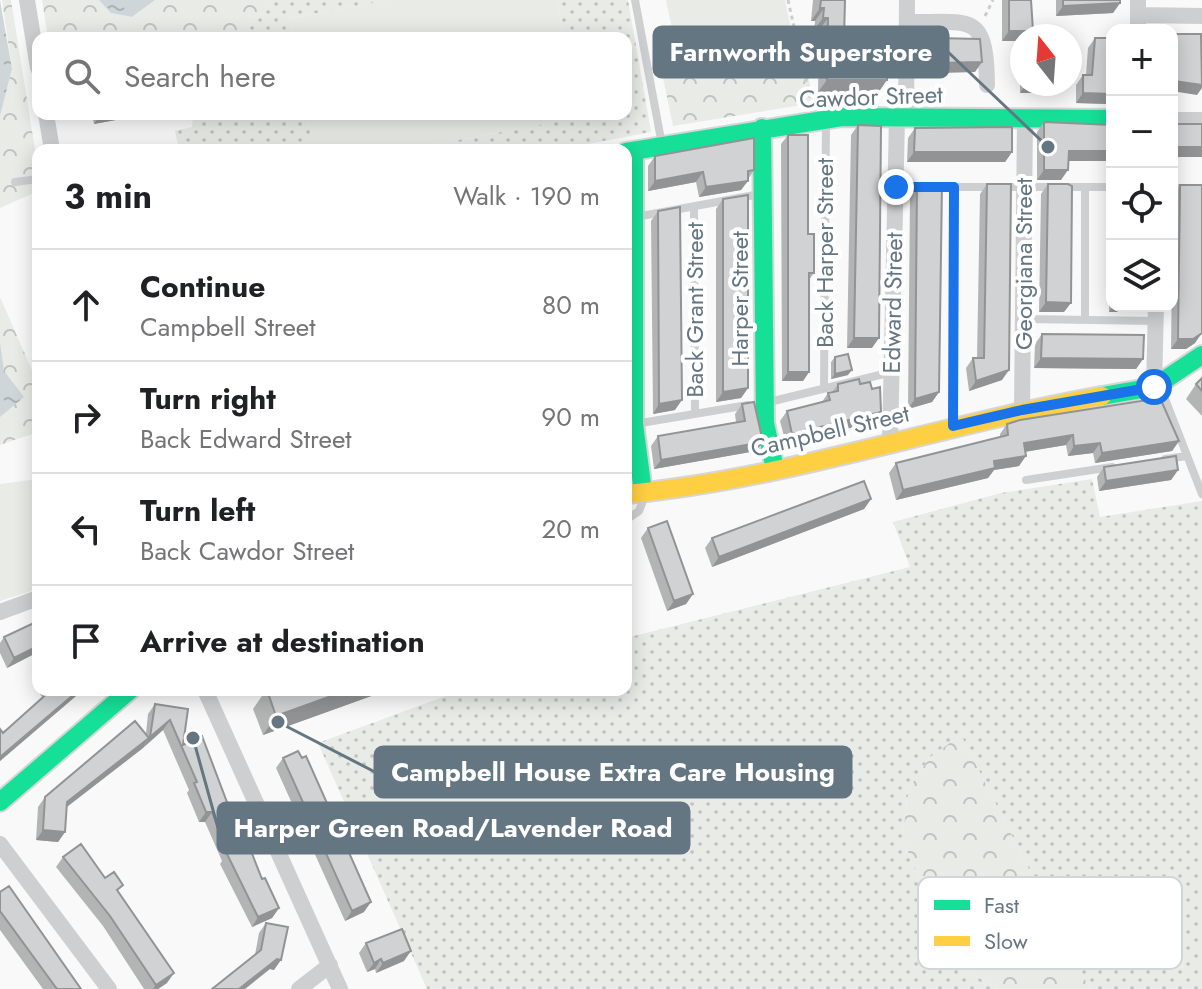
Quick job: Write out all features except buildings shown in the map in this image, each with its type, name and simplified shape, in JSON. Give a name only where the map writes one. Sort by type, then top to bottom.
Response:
[{"type":"street","points":[[27,0],[32,32]]},
{"type":"street","name":"Edward Street","points":[[890,442],[896,187],[907,0]]},
{"type":"street","points":[[1138,15],[1202,16]]},
{"type":"street","points":[[907,22],[964,23],[979,31],[986,44],[987,85]]},
{"type":"street","name":"Georgiana Street","points":[[1022,410],[1025,118]]},
{"type":"street","name":"Cawdor Street","points":[[632,152],[820,119],[1106,119]]},
{"type":"street","points":[[47,120],[51,144]]},
{"type":"street","points":[[1178,120],[1202,120]]},
{"type":"street","name":"Harper Street","points":[[762,128],[765,423],[775,469]]},
{"type":"street","points":[[632,178],[635,217],[632,341]]},
{"type":"street","points":[[1156,313],[1157,386]]},
{"type":"street","name":"Campbell Street","points":[[639,493],[775,469],[1022,410],[1157,386],[1202,355]]},
{"type":"street","points":[[632,439],[639,493]]},
{"type":"street","points":[[0,612],[32,600]]},
{"type":"street","points":[[0,802],[123,696]]},
{"type":"street","points":[[208,696],[340,989]]},
{"type":"street","points":[[0,844],[109,989]]},
{"type":"street","points":[[299,989],[330,965]]},
{"type":"lane","points":[[635,0],[662,146]]},
{"type":"lane","name":"Back Harper Street","points":[[820,119],[824,388]]},
{"type":"lane","points":[[15,182],[32,180]]},
{"type":"lane","points":[[896,187],[1106,187]]},
{"type":"lane","points":[[953,426],[954,187]]},
{"type":"lane","points":[[1085,187],[1085,320]]},
{"type":"lane","points":[[1178,188],[1202,188]]},
{"type":"lane","points":[[635,217],[764,194]]},
{"type":"lane","name":"Back Grant Street","points":[[694,207],[695,414]]},
{"type":"lane","points":[[1025,319],[1085,320],[1156,313]]},
{"type":"lane","points":[[632,424],[765,402],[892,372]]},
{"type":"lane","points":[[1157,386],[1202,494]]},
{"type":"lane","points":[[1158,460],[1187,456]]},
{"type":"lane","points":[[1026,480],[1129,465]]},
{"type":"lane","points":[[632,516],[639,511],[639,493]]},
{"type":"path","points":[[788,0],[820,119]]},
{"type":"green space","points":[[2,0],[11,0],[34,144],[32,194],[0,208],[0,116],[12,69]]},
{"type":"green space","points":[[42,0],[99,0],[112,13],[132,17],[155,0],[277,0],[242,32],[47,32]]},
{"type":"green space","points":[[277,0],[389,0],[290,18],[292,32],[242,32]]},
{"type":"green space","points":[[389,0],[557,0],[563,32],[292,32],[290,18]]},
{"type":"green space","points":[[557,0],[628,0],[651,132],[588,144],[436,144],[567,120],[632,120],[632,32],[563,32]]},
{"type":"green space","points":[[666,0],[785,0],[796,53],[681,71]]},
{"type":"green space","points":[[803,54],[814,103],[673,126],[663,78]]},
{"type":"green space","points":[[193,120],[308,120],[313,144],[178,144],[175,131],[192,127]]},
{"type":"green space","points":[[308,120],[568,120],[436,144],[313,144]]},
{"type":"green space","points":[[0,297],[32,370],[32,434],[0,445]]},
{"type":"green space","points":[[1092,479],[1100,517],[1202,501],[1202,989],[1090,989],[1080,969],[1182,969],[1182,877],[1033,877],[961,735],[930,757],[909,788],[902,838],[919,877],[918,969],[965,969],[998,989],[427,989],[318,743],[446,696],[632,696],[632,636],[910,567],[893,522],[1001,493]]},
{"type":"green space","points":[[32,480],[32,591],[0,601],[0,484]]},
{"type":"green space","points":[[961,735],[1033,877],[919,877],[902,838],[909,788],[930,757]]},
{"type":"green space","points":[[965,969],[1080,969],[1090,989],[998,989]]},
{"type":"water","points":[[0,0],[12,69],[0,116]]},
{"type":"water","points":[[99,0],[155,0],[132,17],[111,13]]},
{"type":"water","points":[[0,343],[4,371],[24,397],[0,417]]},
{"type":"traffic: fast","points":[[632,151],[842,117],[1106,119]]},
{"type":"traffic: fast","points":[[762,128],[765,423],[775,469]]},
{"type":"traffic: fast","points":[[634,151],[634,424],[643,492]]},
{"type":"traffic: fast","points":[[1102,396],[1154,387],[1202,355]]},
{"type":"traffic: fast","points":[[0,802],[123,696]]},
{"type":"traffic: slow","points":[[632,493],[686,487],[805,464],[1102,396]]},
{"type":"place","name":"Farnworth Superstore","points":[[1048,147]]},
{"type":"place","name":"Campbell House Extra Care Housing","points":[[278,722]]},
{"type":"place","name":"Harper Green Road/Lavender Road","points":[[193,738]]},
{"type":"route","points":[[896,187],[954,187],[953,426],[1022,410],[1154,387]]}]
